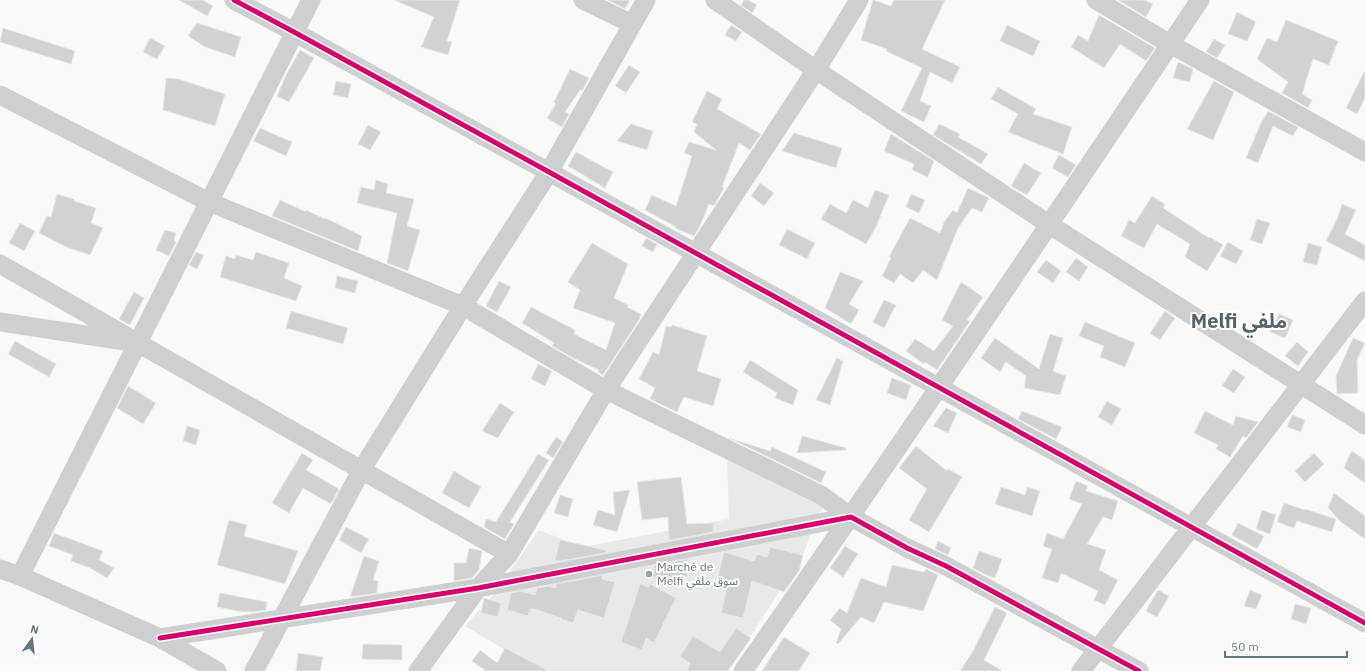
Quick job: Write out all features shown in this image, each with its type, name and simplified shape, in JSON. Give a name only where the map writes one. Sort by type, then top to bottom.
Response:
[{"type":"street","points":[[234,0],[550,172],[1365,623]]},
{"type":"street","points":[[20,576],[311,0]]},
{"type":"street","points":[[583,0],[632,24]]},
{"type":"street","points":[[254,671],[362,469],[463,306],[550,172],[646,0]]},
{"type":"street","points":[[715,0],[816,70],[1050,224],[1365,425]]},
{"type":"street","points":[[418,671],[478,588],[509,554],[606,390],[816,70],[859,0]]},
{"type":"street","points":[[1096,0],[1170,44],[1365,152]]},
{"type":"street","points":[[743,671],[851,517],[1200,0]]},
{"type":"street","points":[[0,95],[209,202],[463,306],[606,390],[821,495],[851,517],[901,545],[946,566],[1139,671]]},
{"type":"street","points":[[0,264],[509,554]]},
{"type":"street","points":[[1081,671],[1365,301]]},
{"type":"street","points":[[0,322],[138,343]]},
{"type":"street","points":[[160,638],[478,588],[851,517]]},
{"type":"street","points":[[0,569],[20,576],[160,638],[217,671]]},
{"type":"shaded area","name":"Marché de Melfi سوق ملفي","points":[[727,454],[827,503],[818,514],[803,555],[728,671],[540,671],[465,626],[494,594],[539,530],[583,547],[729,519]]},
{"type":"building","points":[[179,0],[203,0],[213,6],[207,16]]},
{"type":"building","points":[[394,0],[460,0],[447,41],[452,42],[448,55],[421,47],[434,17]]},
{"type":"building","points":[[608,0],[630,0],[625,9]]},
{"type":"building","points":[[744,0],[748,0],[757,5],[752,13],[741,5]]},
{"type":"building","points":[[873,0],[891,6],[894,0],[945,0],[922,49],[960,67],[952,83],[930,72],[920,101],[931,106],[924,122],[901,111],[922,68],[886,51],[887,49],[861,40]]},
{"type":"building","points":[[1118,0],[1144,0],[1153,4],[1146,17]]},
{"type":"building","points":[[1237,12],[1256,22],[1247,41],[1228,34]]},
{"type":"building","points":[[1099,15],[1155,48],[1146,61],[1120,44],[1104,68],[1071,47],[1078,35],[1088,41]]},
{"type":"building","points":[[1286,20],[1338,41],[1329,65],[1313,59],[1302,94],[1312,100],[1308,108],[1282,93],[1288,82],[1257,59],[1267,38],[1277,42]]},
{"type":"building","points":[[197,23],[241,37],[235,57],[205,47],[188,36]]},
{"type":"building","points":[[731,25],[742,32],[736,41],[725,35]]},
{"type":"building","points":[[1007,25],[1040,41],[1033,56],[1000,41]]},
{"type":"building","points":[[3,28],[75,51],[71,64],[0,42]]},
{"type":"building","points":[[150,38],[165,46],[157,59],[143,52]]},
{"type":"building","points":[[1214,39],[1225,45],[1217,58],[1206,52]]},
{"type":"building","points":[[300,50],[314,58],[289,102],[277,96],[286,75]]},
{"type":"building","points":[[1178,62],[1193,69],[1190,82],[1173,78]]},
{"type":"building","points":[[629,65],[640,72],[625,95],[625,92],[615,86]]},
{"type":"building","points":[[570,69],[589,78],[582,91],[580,90],[565,112],[569,114],[562,127],[547,118],[556,104],[554,102]]},
{"type":"building","points":[[1365,70],[1365,98],[1357,114],[1346,108]]},
{"type":"building","points":[[166,78],[178,79],[225,94],[215,126],[163,110]]},
{"type":"building","points":[[336,81],[351,84],[348,98],[333,95]]},
{"type":"building","points":[[1214,81],[1234,92],[1213,140],[1187,129]]},
{"type":"building","points":[[998,87],[1036,109],[1033,114],[1072,127],[1063,154],[1008,132],[1018,114],[991,99]]},
{"type":"building","points":[[707,91],[722,99],[717,109],[761,134],[750,150],[739,143],[722,187],[724,188],[714,206],[709,204],[694,236],[675,228],[676,227],[645,210],[652,195],[676,206],[692,156],[684,153],[689,142],[716,150],[694,132],[697,124],[692,122]]},
{"type":"building","points":[[1268,111],[1298,127],[1293,136],[1273,126],[1258,163],[1246,158],[1260,125]]},
{"type":"building","points":[[631,124],[653,131],[647,150],[617,141]]},
{"type":"building","points":[[939,124],[960,134],[958,137],[988,154],[981,164],[933,135]]},
{"type":"building","points":[[368,125],[381,132],[370,150],[358,144]]},
{"type":"building","points":[[260,128],[292,142],[286,156],[253,141]]},
{"type":"building","points":[[794,133],[842,148],[836,168],[782,151]]},
{"type":"building","points":[[891,134],[934,161],[928,177],[912,170],[914,164],[884,151]]},
{"type":"building","points":[[576,152],[613,172],[605,188],[568,166]]},
{"type":"building","points":[[1059,155],[1076,165],[1068,177],[1052,168]]},
{"type":"building","points":[[1024,163],[1041,173],[1027,195],[1011,186]]},
{"type":"building","points":[[376,180],[388,184],[386,193],[414,199],[407,226],[420,230],[408,271],[387,263],[397,213],[357,203],[361,187],[374,190]]},
{"type":"building","points":[[760,183],[774,193],[764,206],[751,196]]},
{"type":"building","points":[[968,188],[989,198],[982,212],[972,208],[958,228],[937,280],[923,270],[913,283],[900,274],[894,283],[882,276],[891,258],[889,257],[910,218],[940,233],[944,222],[953,210],[957,213]]},
{"type":"building","points":[[875,190],[889,195],[876,227],[866,244],[821,219],[830,204],[846,213],[853,200],[868,208]]},
{"type":"building","points":[[57,194],[96,208],[91,223],[103,228],[90,255],[66,247],[39,233],[47,216],[51,217]]},
{"type":"building","points":[[911,194],[925,200],[919,213],[906,207]]},
{"type":"building","points":[[1152,196],[1165,204],[1163,208],[1209,238],[1210,237],[1223,245],[1207,271],[1185,257],[1190,244],[1157,224],[1144,248],[1121,236],[1129,220],[1135,223]]},
{"type":"building","points":[[280,200],[306,212],[306,210],[325,218],[362,236],[358,251],[272,216]]},
{"type":"building","points":[[1342,204],[1356,210],[1345,234],[1365,245],[1365,261],[1326,241],[1338,217]]},
{"type":"building","points":[[1257,219],[1270,223],[1262,244],[1250,240]]},
{"type":"building","points":[[20,223],[35,231],[24,251],[9,243]]},
{"type":"building","points":[[787,229],[815,243],[807,259],[779,245]]},
{"type":"building","points":[[165,230],[176,233],[174,241],[176,242],[169,256],[156,250]]},
{"type":"building","points":[[646,238],[657,244],[653,252],[642,246]]},
{"type":"building","points":[[1228,242],[1243,251],[1236,264],[1220,256]]},
{"type":"building","points":[[592,243],[628,264],[614,298],[641,314],[639,320],[603,375],[598,372],[599,370],[552,346],[554,343],[522,323],[531,307],[575,330],[574,334],[606,350],[615,323],[573,308],[580,290],[568,282]]},
{"type":"building","points":[[1308,243],[1322,247],[1317,265],[1303,262]]},
{"type":"building","points":[[196,252],[204,255],[197,269],[189,265]]},
{"type":"building","points":[[256,252],[289,263],[284,278],[302,286],[296,301],[220,277],[226,256],[235,259],[236,255],[253,260]]},
{"type":"building","points":[[1076,258],[1088,267],[1079,281],[1066,272]]},
{"type":"building","points":[[1046,260],[1061,271],[1053,283],[1037,272]]},
{"type":"building","points":[[840,272],[863,281],[849,304],[859,310],[851,324],[825,308]]},
{"type":"building","points":[[337,276],[358,281],[355,293],[335,288]]},
{"type":"building","points":[[499,281],[511,287],[497,312],[486,306]]},
{"type":"building","points":[[961,282],[983,297],[967,320],[970,321],[937,370],[925,362],[924,364],[906,351],[915,339],[934,351],[953,326],[942,320]]},
{"type":"building","points":[[134,292],[144,298],[130,325],[119,319]]},
{"type":"building","points":[[884,300],[896,305],[884,328],[873,322]]},
{"type":"building","points":[[291,311],[348,328],[343,344],[286,328]]},
{"type":"building","points":[[1165,311],[1175,318],[1160,340],[1150,333]]},
{"type":"building","points":[[1279,314],[1293,320],[1285,338],[1270,332]]},
{"type":"building","points":[[1085,322],[1135,343],[1125,367],[1100,357],[1104,346],[1079,336]]},
{"type":"building","points":[[672,325],[707,336],[697,371],[721,379],[713,406],[684,397],[677,412],[650,399],[655,388],[639,379],[653,352],[659,355],[666,326],[671,327]]},
{"type":"building","points":[[1050,334],[1063,338],[1053,371],[1066,376],[1060,395],[1024,388],[1026,376],[1006,362],[1000,372],[981,358],[995,338],[1039,369]]},
{"type":"building","points":[[1353,338],[1365,343],[1357,360],[1358,393],[1337,394],[1336,376]]},
{"type":"building","points":[[15,341],[56,364],[49,377],[8,354]]},
{"type":"building","points":[[1297,342],[1308,352],[1298,366],[1285,356]]},
{"type":"building","points":[[837,358],[843,361],[830,405],[816,400]]},
{"type":"building","points":[[750,360],[798,390],[793,405],[775,398],[777,393],[743,372]]},
{"type":"building","points":[[538,364],[552,371],[545,386],[531,379]]},
{"type":"building","points":[[1233,369],[1245,377],[1234,393],[1222,386]]},
{"type":"building","points":[[892,378],[911,385],[906,400],[887,393]]},
{"type":"building","points":[[128,386],[156,403],[143,424],[117,408]]},
{"type":"building","points":[[1107,401],[1121,409],[1112,425],[1098,417]]},
{"type":"building","points":[[500,403],[514,412],[498,438],[482,431]]},
{"type":"building","points":[[946,408],[957,413],[948,433],[933,426]]},
{"type":"building","points":[[1022,411],[1062,427],[1056,439],[1018,419]]},
{"type":"building","points":[[1205,411],[1233,425],[1236,416],[1258,422],[1246,438],[1243,436],[1230,457],[1216,449],[1218,445],[1194,433]]},
{"type":"building","points":[[1292,415],[1305,420],[1301,432],[1287,427]]},
{"type":"building","points":[[187,426],[200,430],[196,445],[183,441]]},
{"type":"building","points":[[802,436],[846,448],[846,450],[797,453]]},
{"type":"building","points":[[556,437],[563,442],[553,458],[546,453]]},
{"type":"building","points":[[729,438],[770,451],[772,447],[826,472],[821,483]]},
{"type":"building","points":[[916,446],[947,471],[948,469],[962,477],[929,532],[909,520],[927,489],[899,468]]},
{"type":"building","points":[[1352,451],[1365,460],[1365,483],[1344,468]]},
{"type":"building","points":[[302,453],[313,460],[306,470],[339,489],[331,504],[303,488],[289,513],[272,503]]},
{"type":"building","points":[[1314,453],[1324,464],[1305,482],[1295,471]]},
{"type":"building","points":[[538,454],[549,460],[510,522],[514,524],[505,539],[484,527],[486,519],[496,522]]},
{"type":"building","points":[[454,471],[481,487],[469,508],[442,493]]},
{"type":"building","points":[[681,477],[687,524],[713,523],[713,532],[665,541],[669,540],[668,517],[642,520],[637,482]]},
{"type":"building","points":[[1076,481],[1088,486],[1086,491],[1118,501],[1112,520],[1103,517],[1087,544],[1106,550],[1099,570],[1118,580],[1105,605],[1094,600],[1098,591],[1061,573],[1058,583],[1042,578],[1052,549],[1043,546],[1047,533],[1063,539],[1082,504],[1069,499]]},
{"type":"building","points":[[1001,487],[1025,495],[1027,487],[1040,491],[1032,516],[995,504]]},
{"type":"building","points":[[630,490],[617,532],[593,525],[598,510],[615,515],[613,492]]},
{"type":"building","points":[[1334,493],[1365,516],[1365,539],[1341,522],[1328,508]]},
{"type":"building","points":[[560,495],[573,499],[568,517],[554,513]]},
{"type":"building","points":[[1284,503],[1336,519],[1332,532],[1297,521],[1294,528],[1277,522]]},
{"type":"building","points":[[1262,510],[1276,515],[1270,534],[1256,529]]},
{"type":"building","points":[[229,520],[247,525],[244,536],[298,551],[285,584],[217,565]]},
{"type":"building","points":[[1238,523],[1264,536],[1257,549],[1232,535]]},
{"type":"building","points":[[346,527],[369,539],[361,553],[339,540]]},
{"type":"building","points":[[54,533],[103,551],[99,560],[114,568],[107,578],[90,568],[71,561],[73,555],[49,546]]},
{"type":"building","points":[[560,540],[606,550],[605,553],[560,561],[555,560]]},
{"type":"building","points":[[938,541],[951,548],[948,555],[935,549]]},
{"type":"building","points":[[845,546],[858,554],[843,577],[830,568]]},
{"type":"building","points":[[770,547],[803,555],[799,571],[784,592],[752,581],[743,618],[721,613],[727,587],[716,583],[724,552],[754,561],[757,554],[767,557]]},
{"type":"building","points":[[469,548],[482,551],[479,570],[472,578],[454,581],[454,563],[466,563]]},
{"type":"building","points":[[979,551],[1002,559],[995,578],[973,568]]},
{"type":"building","points":[[364,556],[379,561],[373,580],[378,581],[377,593],[350,597]]},
{"type":"building","points":[[687,559],[687,577],[652,577],[655,569],[654,566]]},
{"type":"building","points":[[892,565],[924,572],[926,569],[938,575],[923,611],[884,602],[874,623],[861,617],[838,644],[836,643],[841,629],[830,620],[840,608],[847,613],[861,578],[886,587]]},
{"type":"building","points":[[603,575],[602,579],[615,582],[604,618],[578,610],[573,623],[534,609],[530,609],[528,616],[507,610],[511,593],[520,591],[535,595],[537,588],[547,586],[556,588],[556,584]]},
{"type":"building","points":[[640,584],[649,587],[650,584],[676,598],[654,643],[646,638],[642,650],[621,642]]},
{"type":"building","points":[[1158,590],[1169,596],[1157,617],[1146,611]]},
{"type":"building","points":[[1250,590],[1262,595],[1256,609],[1244,606]]},
{"type":"building","points":[[220,593],[267,602],[266,610],[253,612],[217,607]]},
{"type":"building","points":[[484,598],[501,603],[498,617],[481,613]]},
{"type":"building","points":[[1295,604],[1311,608],[1306,624],[1291,619]]},
{"type":"building","points":[[995,607],[1007,613],[984,660],[1002,671],[960,671],[973,651]]},
{"type":"building","points":[[736,628],[751,638],[728,671],[687,671],[690,663],[680,657],[693,636],[720,652]]},
{"type":"building","points":[[784,637],[810,653],[799,671],[762,671]]},
{"type":"building","points":[[363,644],[402,645],[402,660],[362,659]]},
{"type":"building","points":[[505,648],[549,671],[486,671],[472,661],[480,650],[497,663]]},
{"type":"building","points":[[298,653],[323,657],[320,671],[296,671]]},
{"type":"cycle path","points":[[234,0],[549,172],[1365,623]]},
{"type":"cycle path","points":[[160,638],[478,588],[851,517],[907,548],[946,566],[1139,671]]},
{"type":"place","name":"Marché de Melfi سوق ملفي","points":[[649,574]]},
{"type":"district","name":"Melfi ملفي","points":[[1239,321]]}]
